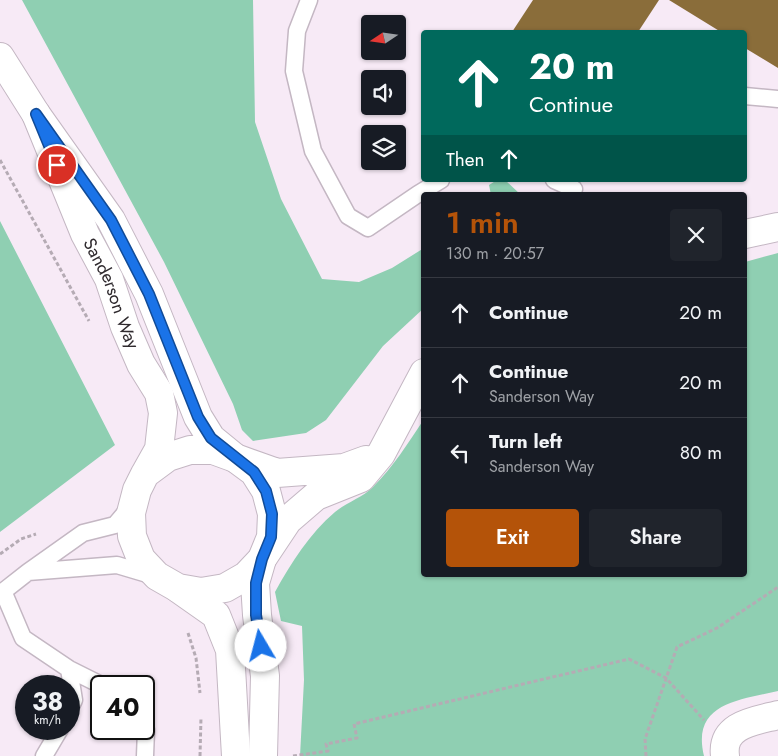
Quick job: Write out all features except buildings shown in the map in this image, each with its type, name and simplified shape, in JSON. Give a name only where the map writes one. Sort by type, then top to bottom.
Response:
[{"type":"street","name":"Sanderson Way","points":[[0,56],[36,114],[111,220],[149,294],[198,417],[211,438],[235,458]]},
{"type":"street","name":"Sanderson Way","points":[[36,114],[85,234],[110,278],[125,327],[141,364],[159,393],[163,413],[159,449],[145,474]]},
{"type":"street","points":[[747,234],[778,227]]},
{"type":"street","points":[[167,582],[201,592],[225,588],[246,576],[262,559],[288,520],[316,496],[361,478],[381,454],[421,379]]},
{"type":"street","points":[[236,756],[230,650],[216,615],[167,582],[141,559],[132,536],[131,513],[137,490],[145,474],[168,457],[190,450],[213,450],[277,473],[344,468],[381,454]]},
{"type":"street","points":[[235,458],[254,472],[266,491],[272,514],[271,537],[262,559],[256,583],[256,615],[265,676],[263,756]]},
{"type":"street","points":[[726,748],[739,726],[748,722],[778,716]]},
{"type":"lane","points":[[309,0],[297,31],[294,71],[313,151],[348,216],[368,228],[421,192]]},
{"type":"lane","points":[[747,96],[778,99]]},
{"type":"lane","points":[[421,192],[438,182]]},
{"type":"lane","points":[[559,182],[575,188]]},
{"type":"lane","points":[[90,680],[69,669],[23,638],[1,593],[83,533],[115,525],[133,503]]},
{"type":"lane","points":[[28,572],[117,566],[167,582]]},
{"type":"lane","points":[[69,669],[70,675]]},
{"type":"lane","points":[[44,756],[53,740]]},
{"type":"lane","points":[[145,756],[146,740]]},
{"type":"path","points":[[0,160],[92,325]]},
{"type":"path","points":[[646,756],[645,739],[676,647],[717,628],[778,587]]},
{"type":"path","points":[[185,624],[196,658],[201,702]]},
{"type":"path","points":[[293,756],[328,751],[326,744],[357,738],[354,724],[629,659],[666,678],[706,722],[726,748]]},
{"type":"path","points":[[200,756],[202,711]]},
{"type":"green space","points":[[22,0],[253,0],[255,122],[281,199],[322,279],[359,282],[392,268],[421,250],[421,311],[383,346],[326,420],[306,433],[253,441],[242,430],[233,404],[164,262]]},
{"type":"green space","points":[[494,182],[507,182],[518,192],[490,192],[489,185]]},
{"type":"green space","points":[[0,221],[115,445],[0,532]]},
{"type":"green space","points":[[778,253],[778,691],[734,702],[722,707],[712,715],[705,725],[702,738],[704,756],[300,756],[304,680],[302,626],[281,621],[275,592],[294,559],[317,529],[344,505],[373,487],[394,463],[421,424],[421,577],[747,577],[747,261]]},
{"type":"route","points":[[57,165],[36,114],[111,220],[149,294],[198,417],[211,438],[254,472],[266,491],[272,514],[271,537],[262,559],[256,583],[256,615],[261,646]]}]
